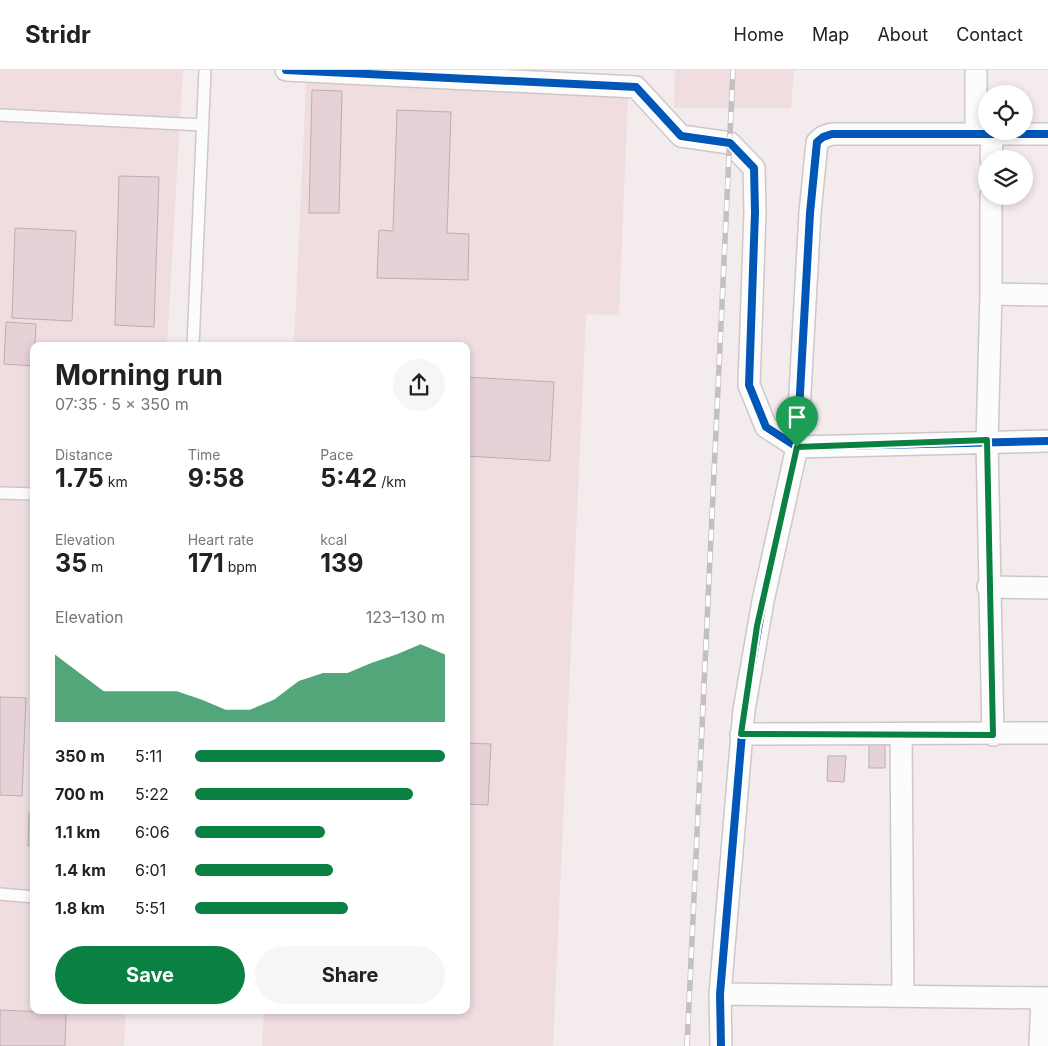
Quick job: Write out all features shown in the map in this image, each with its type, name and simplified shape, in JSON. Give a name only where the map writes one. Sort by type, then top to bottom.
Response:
[{"type":"street","points":[[286,70],[480,75],[636,87],[681,136],[730,143],[754,168],[755,212],[749,385],[766,427],[797,447],[987,440],[1048,441]]},
{"type":"street","points":[[976,70],[978,86]]},
{"type":"street","points":[[721,1046],[720,994],[741,734],[757,626],[797,447],[810,213],[817,142],[823,137],[832,134],[978,134]]},
{"type":"street","points":[[1033,134],[1048,134]]},
{"type":"street","points":[[991,205],[991,294],[987,440],[988,587],[993,735]]},
{"type":"street","points":[[991,294],[1048,295]]},
{"type":"street","points":[[988,587],[1048,588]]},
{"type":"street","points":[[741,734],[993,735],[1048,733]]},
{"type":"street","points":[[901,734],[903,996]]},
{"type":"street","points":[[720,994],[1045,998],[1040,1046]]},
{"type":"lane","points":[[193,342],[205,70]]},
{"type":"lane","points":[[0,115],[203,125]]},
{"type":"lane","points":[[0,493],[30,494]]},
{"type":"lane","points":[[0,894],[30,897]]},
{"type":"shaded area","points":[[0,70],[183,70],[167,342],[30,342],[30,1014],[126,1014],[124,1046],[0,1046]]},
{"type":"shaded area","points":[[675,70],[794,70],[791,108],[674,108]]},
{"type":"shaded area","points":[[306,83],[628,97],[619,315],[586,314],[553,1046],[262,1046],[264,1014],[470,1014],[470,342],[294,342]]},
{"type":"building","points":[[312,90],[342,91],[339,213],[309,213]]},
{"type":"building","points":[[397,110],[451,112],[447,233],[469,234],[468,280],[377,278],[379,230],[393,231]]},
{"type":"building","points":[[119,176],[159,177],[154,327],[115,325]]},
{"type":"building","points":[[15,228],[76,231],[72,321],[12,318]]},
{"type":"building","points":[[6,322],[36,324],[35,342],[30,342],[30,366],[4,364]]},
{"type":"building","points":[[470,377],[554,382],[550,461],[470,456]]},
{"type":"building","points":[[0,697],[26,698],[22,796],[0,795]]},
{"type":"building","points":[[869,738],[885,738],[885,768],[869,768]]},
{"type":"building","points":[[470,743],[491,744],[488,805],[470,804]]},
{"type":"building","points":[[828,756],[846,756],[844,782],[827,781]]},
{"type":"building","points":[[29,813],[30,846],[28,846]]},
{"type":"building","points":[[0,1010],[30,1011],[30,1014],[66,1014],[65,1046],[0,1046]]},
{"type":"railway","points":[[687,1046],[733,70]]},
{"type":"cycle path","points":[[286,70],[636,87],[681,136],[730,143],[754,168],[755,212],[749,385],[766,427],[797,447],[1048,441]]},
{"type":"cycle path","points":[[721,1046],[720,994],[744,710],[763,601],[797,447],[810,213],[817,142],[823,137],[832,134],[1048,134]]},
{"type":"route","points":[[987,440],[988,587],[993,735],[741,734],[757,626],[797,447],[987,440]]}]
